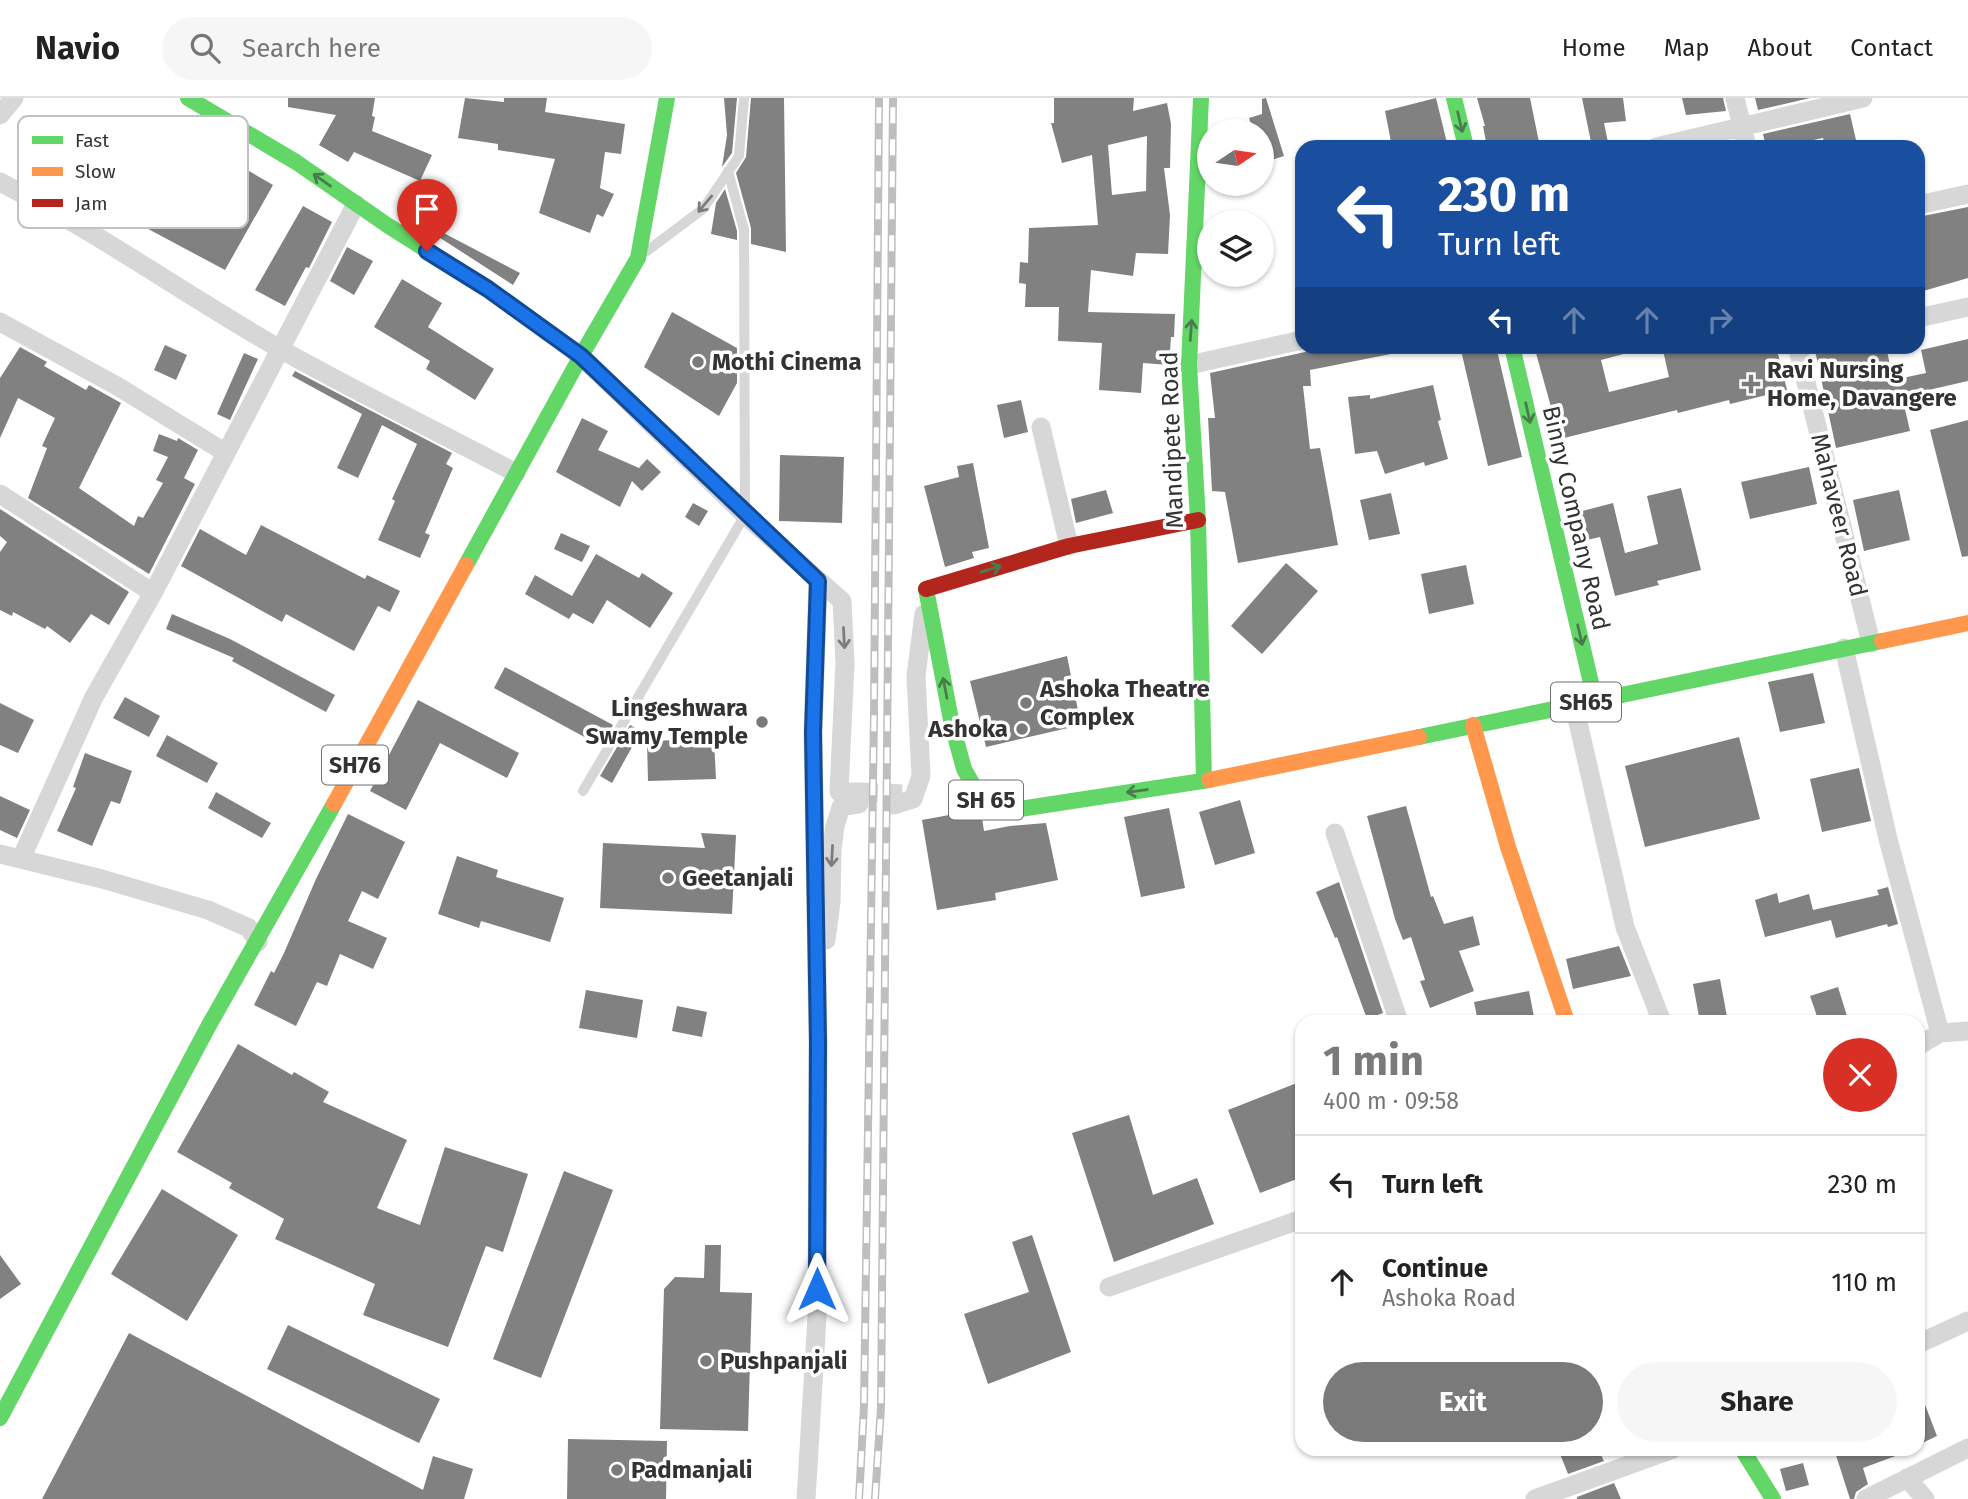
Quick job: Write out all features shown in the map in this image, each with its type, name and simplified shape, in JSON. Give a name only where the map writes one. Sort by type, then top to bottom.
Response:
[{"type":"main road","points":[[188,98],[218,116]]},
{"type":"main road","name":"SH76","points":[[0,1418],[208,1027],[258,942],[581,356],[638,258],[667,98]]},
{"type":"main road","points":[[1454,98],[1464,140]]},
{"type":"main road","name":"Mandipete Road","points":[[1204,99],[1189,365],[1198,520],[1204,781]]},
{"type":"main road","points":[[248,134],[296,162],[488,289],[581,356]]},
{"type":"main road","name":"Binny Company Road","points":[[1514,354],[1595,700]]},
{"type":"main road","points":[[926,592],[1069,546],[1198,520]]},
{"type":"main road","name":"SH 65","points":[[926,592],[957,746],[969,781],[978,794],[990,804],[1020,809],[1204,781]]},
{"type":"main road","name":"SH65","points":[[1204,781],[1968,623]]},
{"type":"main road","points":[[1473,725],[1508,847],[1565,1015]]},
{"type":"main road","points":[[1746,1456],[1773,1499]]},
{"type":"street","points":[[0,115],[14,98]]},
{"type":"street","points":[[1735,98],[1745,140]]},
{"type":"street","points":[[1685,140],[1863,98]]},
{"type":"street","points":[[0,182],[18,192]]},
{"type":"street","points":[[1925,203],[1968,194]]},
{"type":"street","points":[[21,859],[94,697],[153,593],[356,204]]},
{"type":"street","points":[[85,228],[280,348],[516,473]]},
{"type":"street","points":[[1925,316],[1968,307]]},
{"type":"street","points":[[0,322],[117,386],[226,453]]},
{"type":"street","points":[[1189,365],[1295,342]]},
{"type":"street","name":"Mahaveer Road","points":[[1799,354],[1871,643]]},
{"type":"street","points":[[581,356],[745,514],[842,601],[845,663],[839,792],[859,798],[841,807],[835,826],[828,936],[826,940],[816,941]]},
{"type":"street","points":[[1041,427],[1069,546]]},
{"type":"street","points":[[0,494],[153,593]]},
{"type":"street","points":[[806,1499],[817,1317],[813,732],[818,581]]},
{"type":"street","points":[[898,799],[912,799],[921,776],[916,676],[926,592]]},
{"type":"street","points":[[1844,648],[1888,839],[1940,1033]]},
{"type":"street","points":[[1574,705],[1625,927],[1659,1015]]},
{"type":"street","points":[[1335,833],[1397,1015]]},
{"type":"street","points":[[0,853],[208,910],[249,928],[258,942]]},
{"type":"street","points":[[1925,1042],[1940,1033],[1968,1031]]},
{"type":"street","points":[[1109,1287],[1295,1221]]},
{"type":"street","points":[[1925,1341],[1968,1321]]},
{"type":"street","points":[[1866,1499],[1968,1448]]},
{"type":"street","points":[[1535,1499],[1654,1456]]},
{"type":"street","points":[[1907,1478],[1925,1499]]},
{"type":"lane","points":[[638,258],[703,209],[739,156],[744,98]]},
{"type":"lane","points":[[583,791],[745,514],[744,230],[728,171]]},
{"type":"building","points":[[288,98],[375,98],[372,131],[432,155],[420,181],[354,152],[348,162],[319,145],[336,115],[288,107]]},
{"type":"building","points":[[465,98],[504,102],[504,98],[547,98],[545,112],[625,124],[621,154],[605,152],[600,188],[614,194],[603,217],[597,214],[590,233],[539,213],[555,159],[498,150],[498,144],[458,138]]},
{"type":"building","points":[[724,98],[737,98],[732,153],[722,167],[727,135]]},
{"type":"building","points":[[751,98],[784,98],[786,252],[751,244],[751,228],[736,173],[746,157]]},
{"type":"building","points":[[1054,98],[1134,98],[1133,111],[1167,103],[1171,124],[1170,168],[1164,168],[1170,215],[1168,254],[1136,253],[1133,276],[1091,270],[1088,312],[1175,314],[1169,365],[1143,363],[1141,393],[1099,390],[1102,343],[1058,341],[1059,307],[1025,307],[1026,284],[1019,283],[1020,262],[1028,263],[1029,228],[1098,225],[1092,155],[1062,163],[1051,123],[1054,123]],"holes":[[[1147,136],[1146,191],[1112,195],[1108,145]]]},
{"type":"building","points":[[1266,98],[1273,119],[1249,119],[1262,114],[1262,99]]},
{"type":"building","points":[[1436,98],[1446,140],[1391,140],[1385,111]]},
{"type":"building","points":[[1477,98],[1530,98],[1539,140],[1486,140],[1485,126]]},
{"type":"building","points":[[1582,98],[1623,98],[1626,121],[1604,123],[1608,140],[1591,140]]},
{"type":"building","points":[[1682,98],[1723,98],[1726,111],[1686,115]]},
{"type":"building","points":[[1755,98],[1810,98],[1758,110]]},
{"type":"building","points":[[1850,114],[1856,140],[1764,140],[1763,134]]},
{"type":"building","points":[[1274,124],[1284,156],[1274,159]]},
{"type":"building","points":[[248,170],[273,185],[225,270],[146,228],[248,228]]},
{"type":"building","points":[[725,189],[737,240],[711,234],[716,203]]},
{"type":"building","points":[[303,206],[332,222],[309,268],[306,267],[285,306],[255,290]]},
{"type":"building","points":[[1968,207],[1968,278],[1925,291],[1925,216]]},
{"type":"building","points":[[436,229],[520,273],[513,285],[434,234]]},
{"type":"building","points":[[347,247],[373,261],[354,295],[330,281]]},
{"type":"building","points":[[402,279],[442,303],[428,327],[494,369],[475,400],[426,369],[430,361],[374,327]]},
{"type":"building","name":"Mothi Cinema","points":[[672,312],[737,348],[737,383],[719,416],[644,367]]},
{"type":"building","points":[[1968,339],[1968,381],[1902,396],[1910,431],[1836,448],[1816,354],[1888,354],[1893,380],[1926,373],[1922,354],[1925,354],[1925,349]]},
{"type":"building","points":[[165,345],[187,355],[176,380],[154,370]]},
{"type":"building","points":[[20,347],[47,362],[44,366],[86,390],[89,385],[121,403],[79,488],[134,526],[138,516],[143,518],[163,483],[156,480],[168,457],[153,451],[159,434],[177,441],[178,438],[198,450],[184,478],[195,484],[149,574],[28,498],[47,448],[42,446],[55,418],[18,398],[0,438],[0,378]]},
{"type":"building","points":[[244,353],[258,359],[230,420],[217,414]]},
{"type":"building","points":[[1296,354],[1391,354],[1310,370],[1311,386],[1303,386],[1310,449],[1320,448],[1338,545],[1238,563],[1225,492],[1212,491],[1208,418],[1215,418],[1210,373]]},
{"type":"building","points":[[1462,354],[1498,354],[1522,457],[1488,466]]},
{"type":"building","points":[[1536,354],[1624,354],[1601,360],[1609,392],[1669,377],[1664,354],[1778,354],[1787,390],[1730,404],[1729,400],[1678,413],[1677,410],[1560,439]]},
{"type":"building","points":[[295,371],[452,453],[446,464],[453,468],[425,533],[430,535],[420,558],[378,540],[395,501],[392,499],[417,444],[382,425],[358,478],[337,468],[362,414],[292,376]]},
{"type":"building","points":[[1433,385],[1441,420],[1438,421],[1448,459],[1425,466],[1424,462],[1385,474],[1377,451],[1355,454],[1348,397],[1370,395],[1370,399]]},
{"type":"building","points":[[1021,400],[1028,432],[1004,438],[997,405]]},
{"type":"building","points":[[582,418],[608,431],[598,450],[639,468],[647,459],[661,472],[642,491],[632,481],[620,507],[556,472]]},
{"type":"building","points":[[1968,420],[1968,556],[1962,557],[1930,430]]},
{"type":"building","points":[[780,455],[844,457],[842,523],[779,521]]},
{"type":"building","points":[[973,463],[989,548],[972,552],[974,558],[945,567],[924,486],[959,477],[957,466]]},
{"type":"building","points":[[1809,467],[1817,504],[1750,519],[1741,482]]},
{"type":"building","points":[[1681,488],[1701,570],[1657,581],[1659,585],[1615,596],[1600,537],[1578,542],[1571,514],[1613,503],[1625,553],[1658,544],[1647,496]]},
{"type":"building","points":[[1106,490],[1113,513],[1076,523],[1071,499]]},
{"type":"building","points":[[1899,490],[1910,540],[1864,551],[1853,500]]},
{"type":"building","points":[[1391,493],[1400,534],[1369,540],[1360,500]]},
{"type":"building","points":[[693,503],[708,511],[699,526],[685,517]]},
{"type":"building","points":[[0,509],[129,592],[109,625],[91,614],[70,643],[47,626],[45,629],[13,612],[12,616],[0,610],[0,552],[7,542],[0,536]]},
{"type":"building","points":[[261,525],[365,579],[367,575],[400,591],[390,612],[378,606],[354,651],[286,614],[282,622],[181,566],[200,529],[246,555]]},
{"type":"building","points":[[561,533],[590,546],[582,562],[554,549]]},
{"type":"building","points":[[596,554],[639,578],[642,573],[673,593],[650,628],[607,600],[593,624],[573,613],[569,619],[525,594],[535,575],[572,596]]},
{"type":"building","points":[[1286,563],[1318,591],[1262,654],[1231,626]]},
{"type":"building","points":[[1466,565],[1474,604],[1429,614],[1421,574]]},
{"type":"building","points":[[172,614],[230,639],[335,695],[326,712],[232,661],[234,658],[166,629]]},
{"type":"building","name":"Ashoka Theatre Complex","points":[[1067,656],[1081,725],[986,747],[970,681]]},
{"type":"building","points":[[505,667],[613,725],[601,746],[494,688]]},
{"type":"building","points":[[1813,673],[1825,723],[1780,732],[1768,682]]},
{"type":"building","points":[[125,697],[160,716],[149,737],[113,718]]},
{"type":"building","points":[[418,700],[519,753],[507,778],[440,743],[406,810],[370,791]]},
{"type":"building","points":[[0,703],[34,720],[18,753],[0,745]]},
{"type":"building","points":[[630,725],[641,731],[612,783],[600,776]]},
{"type":"building","points":[[167,735],[218,763],[207,783],[156,756]]},
{"type":"building","points":[[1739,737],[1760,819],[1645,847],[1625,766]]},
{"type":"building","points":[[714,739],[716,779],[648,781],[647,741]]},
{"type":"building","points":[[85,753],[132,771],[120,804],[111,801],[92,846],[57,831],[76,788],[73,787]]},
{"type":"building","points":[[1859,768],[1871,821],[1822,832],[1810,779]]},
{"type":"building","points":[[216,792],[271,823],[262,838],[208,808]]},
{"type":"building","points":[[0,796],[30,810],[17,838],[0,830]]},
{"type":"building","points":[[1240,800],[1255,853],[1215,865],[1199,812]]},
{"type":"building","points":[[1406,806],[1431,897],[1433,896],[1444,924],[1473,916],[1480,945],[1459,951],[1474,991],[1430,1008],[1420,981],[1425,980],[1411,937],[1403,940],[1395,919],[1367,816]]},
{"type":"building","points":[[1169,808],[1185,888],[1141,897],[1124,817]]},
{"type":"building","points":[[971,811],[982,818],[984,831],[1046,823],[1058,880],[995,893],[996,900],[937,910],[922,820]]},
{"type":"building","points":[[348,814],[405,842],[378,899],[362,891],[348,921],[387,938],[373,969],[340,954],[327,986],[317,982],[296,1026],[254,1005],[271,971],[274,973],[284,953]]},
{"type":"building","name":"Geetanjali","points":[[701,833],[736,835],[732,914],[600,908],[603,843],[705,848]]},
{"type":"building","points":[[457,856],[498,870],[496,877],[564,898],[550,942],[481,921],[479,928],[438,914]]},
{"type":"building","points":[[1339,882],[1383,1013],[1366,1015],[1337,937],[1335,938],[1316,892]]},
{"type":"building","points":[[1888,887],[1898,924],[1888,927],[1887,924],[1836,938],[1831,920],[1765,937],[1755,900],[1777,893],[1779,903],[1809,894],[1813,910],[1879,895],[1877,890]]},
{"type":"building","points":[[1619,946],[1631,976],[1573,989],[1566,959]]},
{"type":"building","points":[[1720,979],[1727,1015],[1699,1015],[1693,984]]},
{"type":"building","points":[[1838,987],[1847,1015],[1817,1015],[1810,996]]},
{"type":"building","points":[[586,990],[643,1000],[637,1038],[579,1028]]},
{"type":"building","points":[[1529,991],[1534,1015],[1477,1015],[1474,1002]]},
{"type":"building","points":[[677,1006],[707,1012],[702,1037],[672,1031]]},
{"type":"building","points":[[238,1044],[292,1075],[294,1072],[329,1092],[323,1102],[407,1140],[377,1208],[420,1225],[445,1147],[528,1174],[503,1252],[486,1246],[448,1347],[363,1315],[375,1284],[275,1239],[284,1219],[229,1188],[232,1183],[177,1152]]},
{"type":"building","points":[[1295,1084],[1295,1180],[1260,1193],[1228,1110]]},
{"type":"building","points":[[1129,1115],[1153,1195],[1197,1178],[1214,1224],[1114,1262],[1072,1133]]},
{"type":"building","points":[[564,1171],[613,1190],[541,1378],[493,1359]]},
{"type":"building","points":[[162,1189],[238,1235],[187,1321],[111,1274]]},
{"type":"building","points":[[1032,1235],[1071,1352],[988,1384],[964,1314],[1029,1292],[1012,1242]]},
{"type":"building","name":"Pushpanjali","points":[[705,1245],[721,1245],[720,1292],[752,1293],[748,1431],[660,1429],[664,1289],[675,1277],[704,1278]]},
{"type":"building","points":[[0,1255],[21,1284],[0,1299]]},
{"type":"building","points":[[288,1325],[440,1399],[419,1443],[267,1369]]},
{"type":"building","points":[[129,1333],[423,1490],[433,1456],[473,1469],[464,1499],[42,1499]]},
{"type":"building","points":[[1925,1405],[1937,1436],[1925,1442]]},
{"type":"building","name":"Padmanjali","points":[[568,1439],[667,1441],[666,1499],[567,1499]]},
{"type":"building","points":[[1561,1456],[1602,1456],[1604,1461],[1568,1474]]},
{"type":"building","points":[[1836,1456],[1895,1456],[1863,1468],[1868,1484],[1856,1492],[1854,1499],[1850,1499]]},
{"type":"building","points":[[1803,1463],[1809,1485],[1786,1491],[1780,1469]]},
{"type":"building","points":[[1614,1483],[1621,1499],[1577,1499],[1577,1497]]},
{"type":"tunnel","points":[[859,792],[902,794]]},
{"type":"railway","points":[[859,1499],[864,1406],[874,714],[879,98]]},
{"type":"railway","points":[[875,1499],[881,1407],[893,98]]},
{"type":"traffic: fast","points":[[188,98],[218,116]]},
{"type":"traffic: fast","points":[[466,565],[638,258],[667,98]]},
{"type":"traffic: fast","points":[[1201,98],[1189,365],[1198,520],[1204,781]]},
{"type":"traffic: fast","points":[[1454,98],[1464,140]]},
{"type":"traffic: fast","points":[[248,134],[296,162],[387,225],[488,289],[581,356]]},
{"type":"traffic: fast","points":[[1514,354],[1595,700]]},
{"type":"traffic: fast","points":[[926,589],[952,725],[964,769],[977,792],[986,800],[1002,807],[1020,809],[1209,780]]},
{"type":"traffic: fast","points":[[1419,737],[1882,641]]},
{"type":"traffic: fast","points":[[0,1418],[208,1027],[334,804]]},
{"type":"traffic: fast","points":[[1746,1456],[1773,1499]]},
{"type":"traffic: slow","points":[[334,804],[466,565]]},
{"type":"traffic: slow","points":[[1882,641],[1968,623]]},
{"type":"traffic: slow","points":[[1473,725],[1508,847],[1565,1015]]},
{"type":"traffic: slow","points":[[1209,780],[1419,737]]},
{"type":"traffic: jam","points":[[926,589],[1069,546],[1198,520]]},
{"type":"place","name":"Mothi Cinema","points":[[698,362]]},
{"type":"place","name":"Ravi Nursing Home, Davangere","points":[[1751,384]]},
{"type":"place","name":"Ashoka Theatre Complex","points":[[1026,703]]},
{"type":"place","name":"Lingeshwara Swamy Temple","points":[[762,722]]},
{"type":"place","name":"Ashoka","points":[[1022,729]]},
{"type":"place","name":"Geetanjali","points":[[668,878]]},
{"type":"place","name":"Pushpanjali","points":[[706,1361]]},
{"type":"place","name":"Padmanjali","points":[[617,1470]]},
{"type":"route","points":[[427,251],[488,289],[581,356],[818,581],[813,732],[818,1041],[817,1289]]}]
